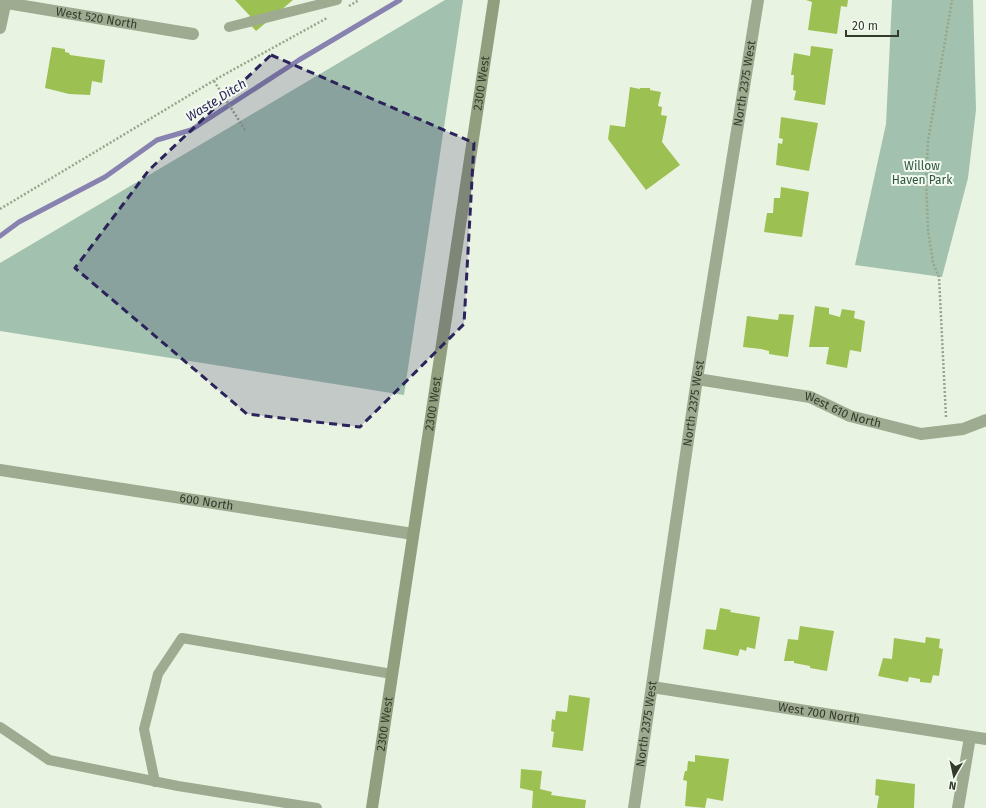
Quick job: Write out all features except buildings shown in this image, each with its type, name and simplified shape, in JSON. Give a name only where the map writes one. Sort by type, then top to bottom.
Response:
[{"type":"main road","name":"2300 West","points":[[372,808],[494,0]]},
{"type":"street","name":"North 2375 West","points":[[634,808],[697,379],[758,0]]},
{"type":"street","points":[[0,28],[4,2]]},
{"type":"street","name":"West 520 North","points":[[4,2],[193,34]]},
{"type":"street","name":"West 610 North","points":[[697,379],[810,397],[850,416],[922,434],[963,429],[986,420]]},
{"type":"street","name":"600 North","points":[[0,470],[413,534]]},
{"type":"street","name":"West 700 North","points":[[652,687],[986,739]]},
{"type":"street","points":[[958,808],[970,737]]},
{"type":"lane","points":[[229,27],[337,0]]},
{"type":"lane","points":[[155,782],[144,729],[158,674],[182,638],[392,674]]},
{"type":"lane","points":[[0,727],[49,760],[155,782],[317,808]]},
{"type":"path","points":[[346,7],[359,0]]},
{"type":"path","points":[[946,418],[939,277],[933,263],[928,230],[926,180],[928,141],[952,0]]},
{"type":"path","points":[[0,208],[214,81],[332,15]]},
{"type":"path","points":[[214,81],[245,130]]},
{"type":"highlighted area","points":[[271,55],[474,143],[464,324],[360,427],[247,414],[75,268],[149,170]]},
{"type":"green space","points":[[445,0],[463,0],[404,395],[0,331],[0,263]]},
{"type":"green space","name":"Willow Haven Park","points":[[892,0],[973,0],[976,110],[968,178],[942,277],[855,265],[886,124]]},
{"type":"waterway","name":"Waste Ditch","points":[[0,236],[19,222],[105,177],[157,140],[191,130],[299,60],[400,0]]}]
